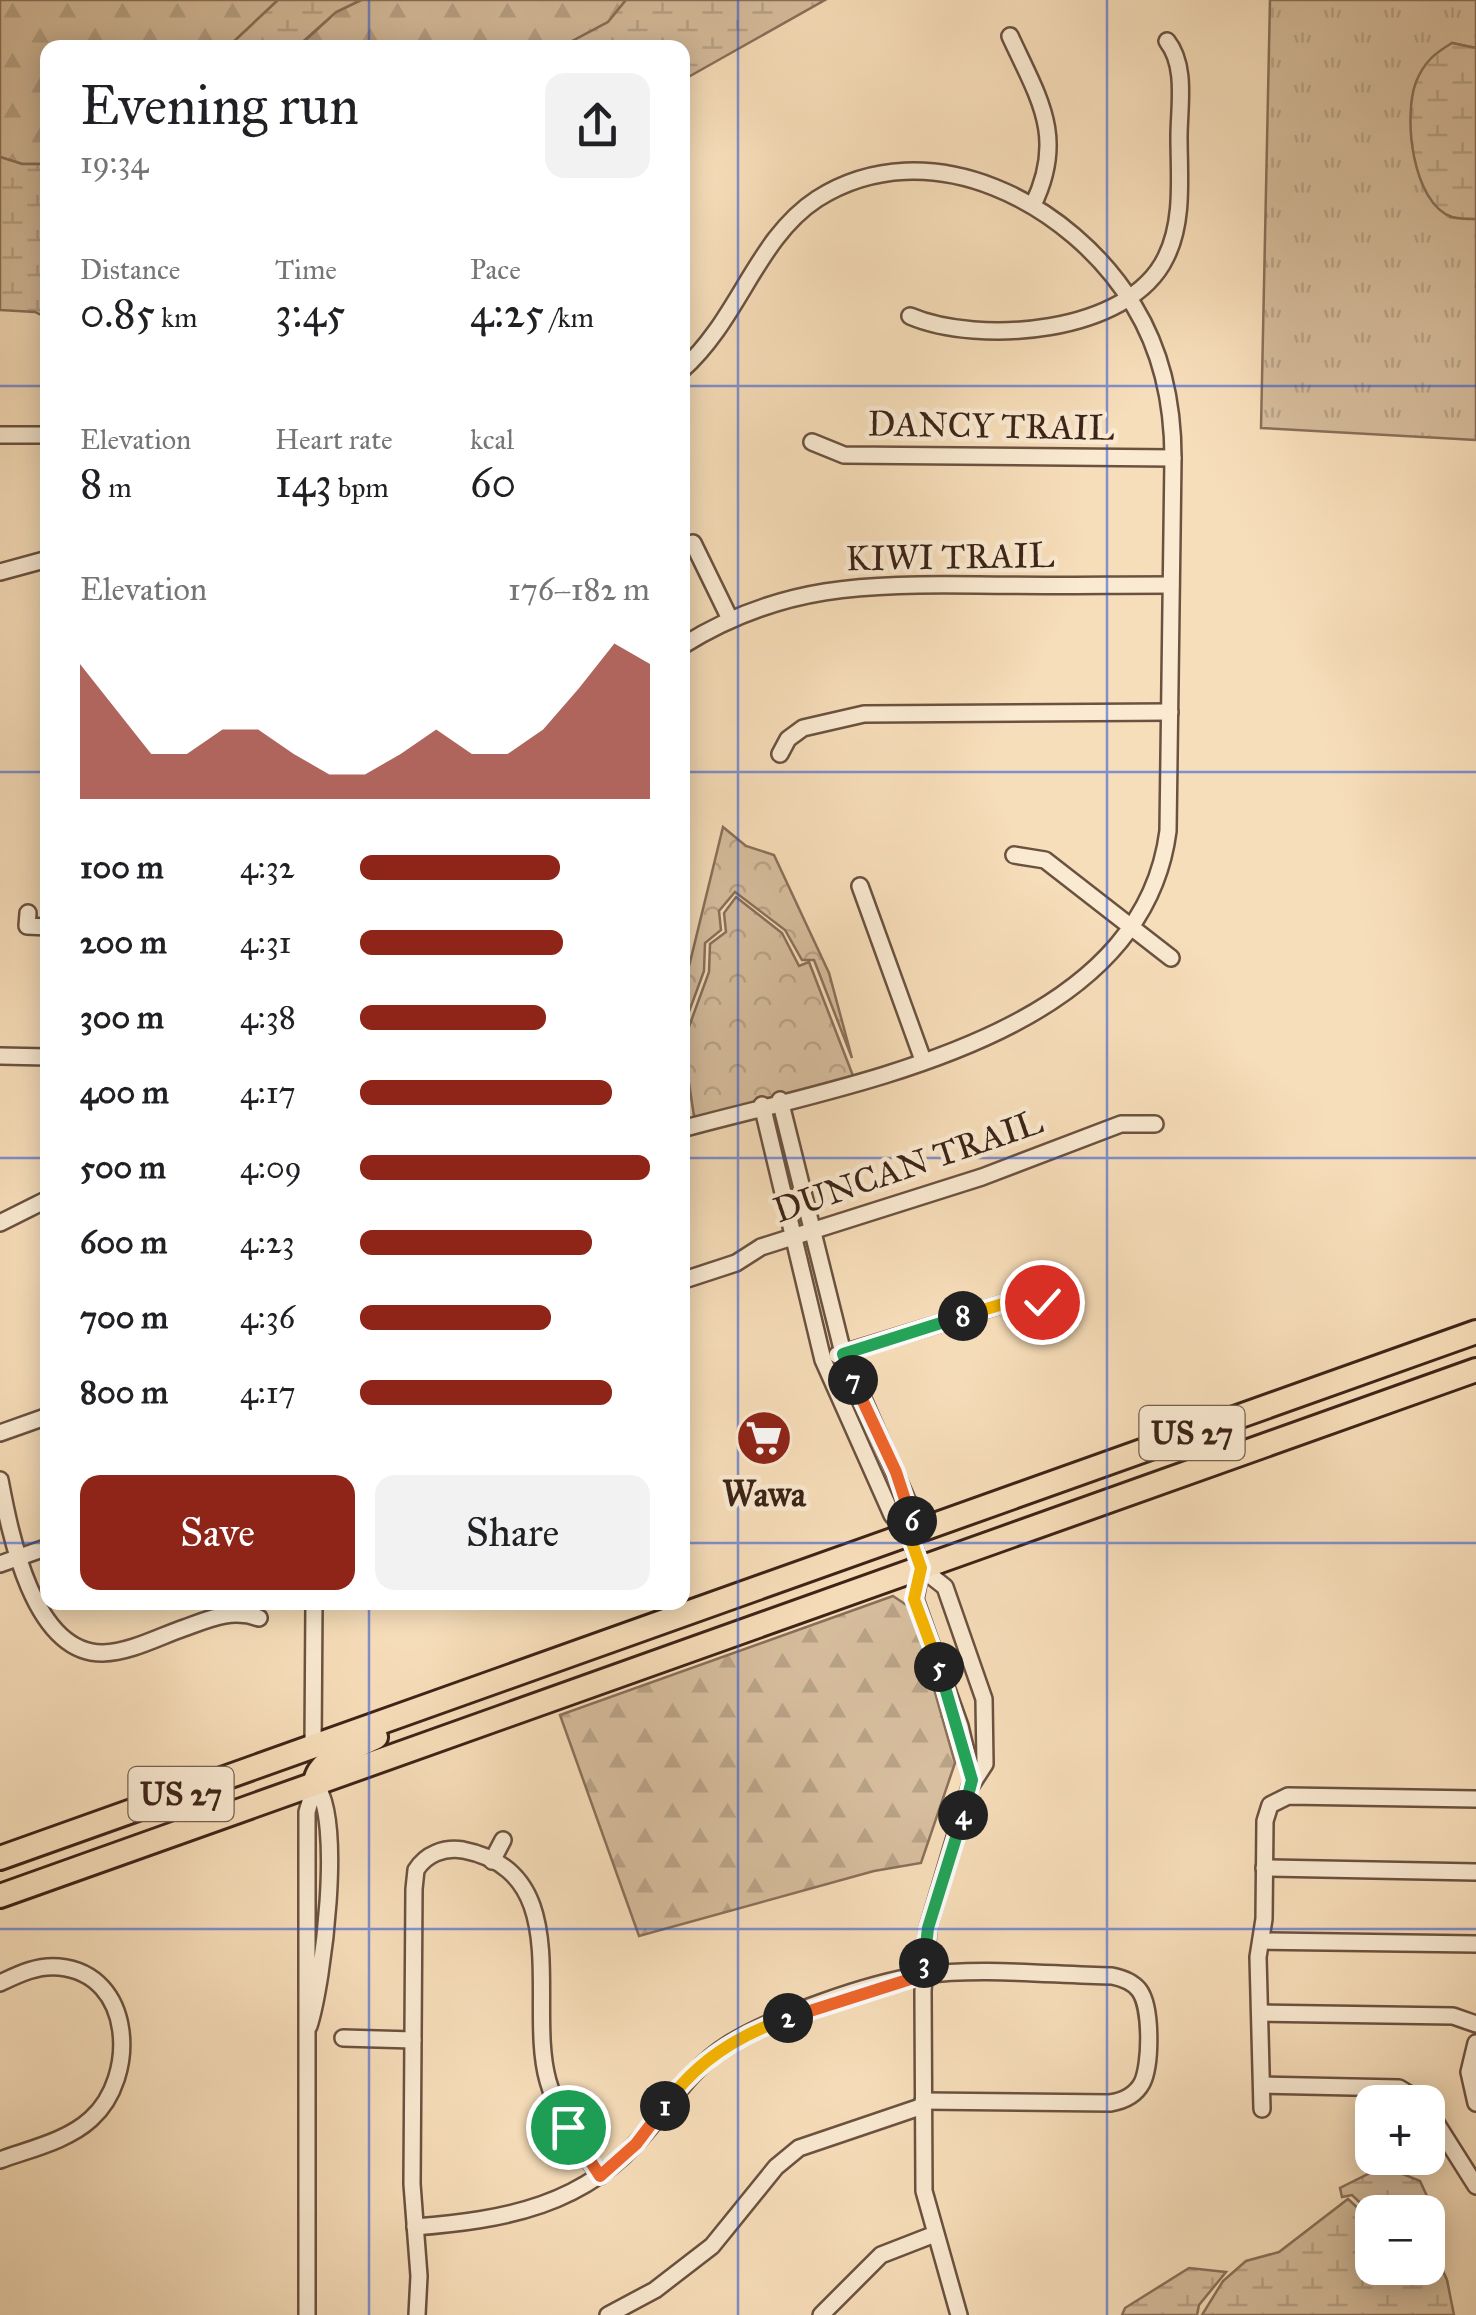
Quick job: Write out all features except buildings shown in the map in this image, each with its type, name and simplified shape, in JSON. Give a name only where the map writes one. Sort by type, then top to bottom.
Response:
[{"type":"highway","name":"US 27","points":[[0,1858],[1476,1332]]},
{"type":"highway","name":"US 27","points":[[0,1896],[1476,1370]]},
{"type":"highway","points":[[315,1784],[318,1770],[330,1761],[383,1734],[545,1676],[560,1659]]},
{"type":"highway","points":[[0,1870],[111,1831],[136,1810]]},
{"type":"street","points":[[1010,36],[1041,104],[1049,136],[1049,169],[1033,205]]},
{"type":"street","points":[[910,316],[946,329],[1043,329],[1080,318],[1128,296],[1160,268],[1178,218],[1180,71],[1166,41]]},
{"type":"street","points":[[690,361],[730,316],[778,234],[804,208],[837,188],[880,174],[926,171],[996,187],[1033,205],[1078,239],[1128,296],[1163,374],[1173,458],[1167,842],[1156,884],[1133,927],[1114,952],[1078,985],[1010,1024],[923,1060],[690,1127]]},
{"type":"street","points":[[0,435],[40,435]]},
{"type":"street","name":"DANCY TRAIL","points":[[812,442],[844,455],[1173,458]]},
{"type":"street","points":[[694,543],[730,619]]},
{"type":"street","points":[[0,572],[40,560]]},
{"type":"street","name":"KIWI TRAIL","points":[[690,642],[730,619],[806,593],[869,584],[1171,585]]},
{"type":"street","points":[[780,754],[788,740],[803,728],[864,714],[1170,712]]},
{"type":"street","points":[[1014,854],[1045,860],[1171,958]]},
{"type":"street","points":[[860,886],[923,1060]]},
{"type":"street","points":[[28,914],[27,926],[40,927]]},
{"type":"street","points":[[0,1056],[40,1057]]},
{"type":"street","points":[[780,1100],[843,1354],[911,1508],[909,1534]]},
{"type":"street","points":[[762,1106],[824,1360],[892,1515],[909,1534],[921,1568],[914,1599],[960,1726],[972,1780]]},
{"type":"street","name":"DUNCAN TRAIL","points":[[690,1278],[736,1263],[761,1247],[982,1177],[1121,1124],[1156,1124]]},
{"type":"street","points":[[0,1223],[40,1203]]},
{"type":"street","points":[[824,1360],[1016,1300],[1048,1304]]},
{"type":"street","points":[[0,1433],[40,1419]]},
{"type":"street","points":[[0,1480],[39,1610],[66,1640],[91,1652],[117,1652],[220,1616],[243,1613],[258,1618]]},
{"type":"street","points":[[0,1564],[40,1551]]},
{"type":"street","points":[[921,1568],[945,1586],[984,1699],[985,1764],[972,1780],[928,1928],[923,1975],[922,2176],[959,2315]]},
{"type":"street","points":[[313,1747],[314,1610]]},
{"type":"street","points":[[306,2315],[308,1802],[315,1784]]},
{"type":"street","points":[[310,2026],[324,1966],[327,1875],[328,1807],[315,1784]]},
{"type":"street","points":[[1262,2109],[1261,1940],[1266,1815],[1274,1801],[1283,1797],[1476,1799]]},
{"type":"street","points":[[492,1861],[503,1840]]},
{"type":"street","points":[[416,2315],[416,1870],[426,1858],[448,1850],[492,1861],[519,1883],[537,1917],[546,2072],[563,2118],[600,2176]]},
{"type":"street","points":[[1264,1868],[1476,1872]]},
{"type":"street","points":[[307,1875],[327,1875]]},
{"type":"street","points":[[1261,1940],[1476,1944]]},
{"type":"street","points":[[0,1983],[40,1968],[59,1967],[84,1974],[110,1998],[122,2038],[117,2079],[97,2113],[66,2134],[0,2160]]},
{"type":"street","points":[[415,2228],[518,2214],[562,2198],[600,2176],[643,2136],[692,2074],[730,2044],[768,2024],[882,1984],[923,1975],[1112,1976],[1139,1990],[1146,2012],[1145,2072],[1140,2087],[1126,2099],[1110,2103],[923,2104],[799,2148],[776,2167],[712,2246],[655,2290],[608,2315]]},
{"type":"street","points":[[1260,2013],[1454,2016],[1476,2024]]},
{"type":"street","points":[[343,2038],[414,2040]]},
{"type":"street","points":[[1476,2043],[1469,2072],[1476,2103]]},
{"type":"street","points":[[1262,2086],[1355,2087]]},
{"type":"street","points":[[1445,2137],[1476,2185]]},
{"type":"street","points":[[821,2315],[868,2265],[892,2250],[935,2234]]},
{"type":"green space","points":[[0,0],[278,0],[235,40],[40,40],[40,164],[22,164],[0,157]]},
{"type":"green space","points":[[278,0],[361,0],[336,12],[305,40],[235,40]]},
{"type":"green space","points":[[361,0],[626,0],[608,22],[574,40],[306,40],[336,12]]},
{"type":"green space","points":[[626,0],[825,0],[690,76],[690,40],[574,40],[608,22]]},
{"type":"green space","points":[[1270,0],[1476,0],[1476,48],[1452,43],[1450,217],[1476,219],[1476,440],[1261,428]]},
{"type":"green space","points":[[1452,43],[1476,48],[1476,219],[1452,217],[1438,209],[1420,177],[1411,136],[1416,82],[1431,59]]},
{"type":"green space","points":[[0,157],[22,164],[40,164],[40,314],[0,310]]},
{"type":"green space","points":[[723,827],[746,846],[774,855],[829,973],[852,1058],[814,960],[802,960],[785,930],[735,892],[719,911],[721,930],[705,943],[704,971],[690,1009],[690,962]]},
{"type":"green space","points":[[736,897],[782,933],[799,966],[809,962],[855,1081],[695,1123],[690,1090],[690,1024],[709,972],[710,944],[726,932],[724,913]]},
{"type":"green space","points":[[893,1596],[911,1608],[955,1763],[921,1863],[874,1871],[639,1936],[560,1715]]},
{"type":"green space","points":[[1366,2175],[1405,2175],[1420,2181],[1426,2195],[1342,2197],[1340,2188]]},
{"type":"green space","points":[[1348,2199],[1355,2205],[1355,2285],[1445,2285],[1445,2275],[1454,2315],[1202,2315],[1223,2281],[1246,2261],[1279,2252]]},
{"type":"green space","points":[[1189,2268],[1226,2272],[1199,2305],[1197,2315],[1122,2315],[1125,2308]]},
{"type":"place","name":"Wawa","points":[[764,1438]]},
{"type":"route","points":[[568,2127],[600,2176],[643,2136],[692,2074],[730,2044],[768,2024],[882,1984],[923,1975],[928,1928],[972,1780],[960,1726],[914,1599],[921,1568],[909,1534],[911,1508],[843,1354],[1016,1300],[1042,1302]]}]
